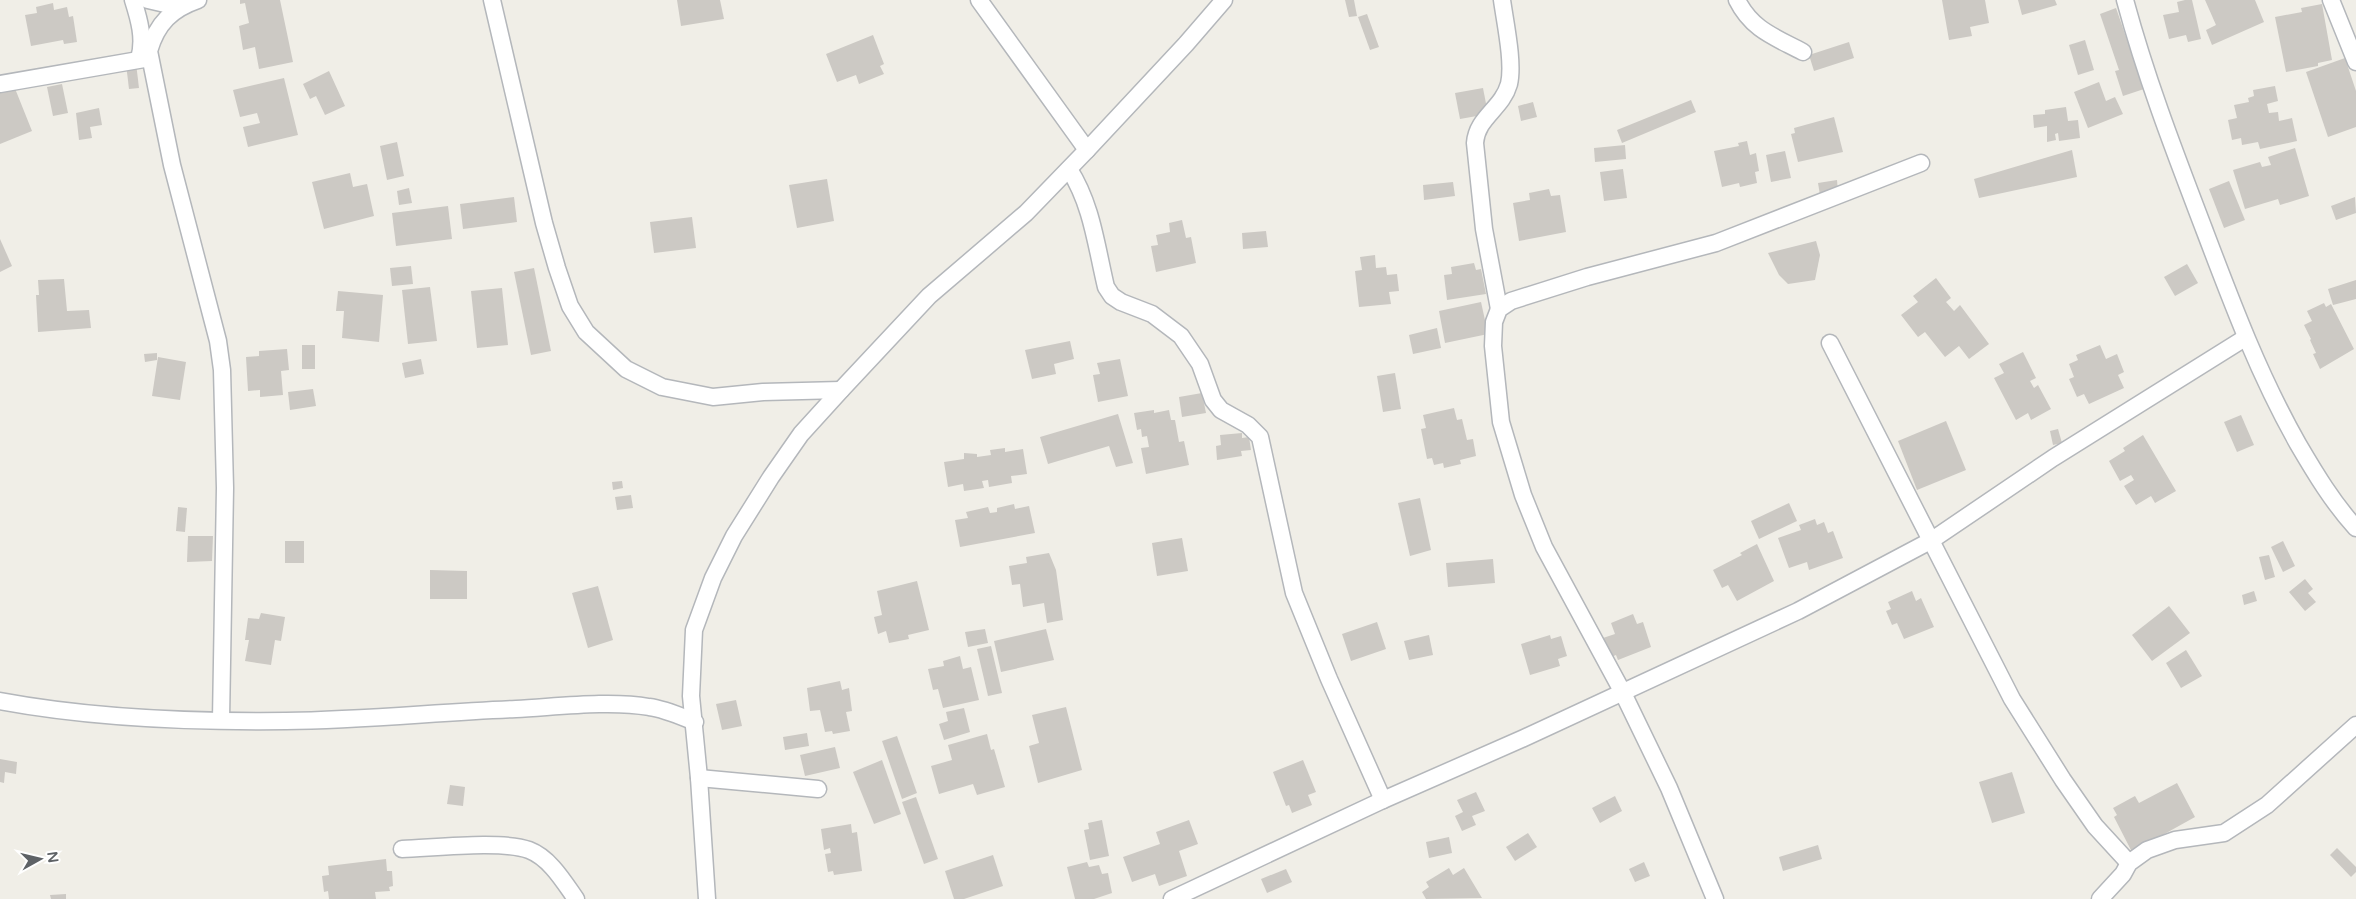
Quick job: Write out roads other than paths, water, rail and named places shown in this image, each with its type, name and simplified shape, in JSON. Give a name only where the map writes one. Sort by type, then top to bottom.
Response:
[{"type":"street","points":[[133,0],[139,17],[144,59],[218,341],[222,370],[225,488],[221,720]]},
{"type":"street","points":[[148,0],[178,7]]},
{"type":"street","points":[[144,59],[156,33],[178,7],[198,0]]},
{"type":"street","points":[[492,0],[554,259],[570,306],[586,332],[626,369],[662,387],[713,397],[763,392],[841,390]]},
{"type":"street","points":[[979,0],[1087,150]]},
{"type":"street","points":[[707,899],[695,722],[691,696],[694,630],[713,578],[734,536],[801,434],[841,390],[929,296],[1026,213],[1186,44],[1224,0]]},
{"type":"street","points":[[1502,0],[1510,56],[1509,84],[1500,103],[1476,130],[1475,143],[1484,229],[1499,309],[1494,322],[1492,346],[1501,422],[1523,495],[1544,547],[1622,691],[1669,788],[1715,899]]},
{"type":"street","points":[[1736,0],[1746,17],[1758,28],[1803,52]]},
{"type":"street","points":[[2125,0],[2142,62],[2245,338],[2280,412],[2311,466],[2345,516],[2356,528]]},
{"type":"street","points":[[2331,0],[2356,62]]},
{"type":"street","points":[[0,84],[144,59]]},
{"type":"street","points":[[1499,309],[1511,301],[1533,293],[1716,243],[1921,163]]},
{"type":"street","points":[[1069,169],[1080,187],[1090,212],[1106,286],[1112,296],[1121,302],[1152,314],[1181,336],[1200,364],[1213,400],[1221,410],[1248,425],[1260,437],[1294,593],[1329,679],[1384,800]]},
{"type":"street","points":[[1172,899],[1798,611],[1932,540],[2053,458],[2245,338]]},
{"type":"street","points":[[1830,343],[2012,698],[2063,780],[2095,826],[2129,863]]},
{"type":"street","points":[[0,701],[55,711],[221,720],[286,721],[626,705],[648,706],[695,722]]},
{"type":"street","points":[[2100,899],[2123,874],[2129,863],[2147,850],[2175,840],[2224,833],[2267,805],[2356,724]]},
{"type":"street","points":[[699,778],[818,789]]},
{"type":"street","points":[[402,849],[510,846],[530,850],[547,862],[576,899]]}]
